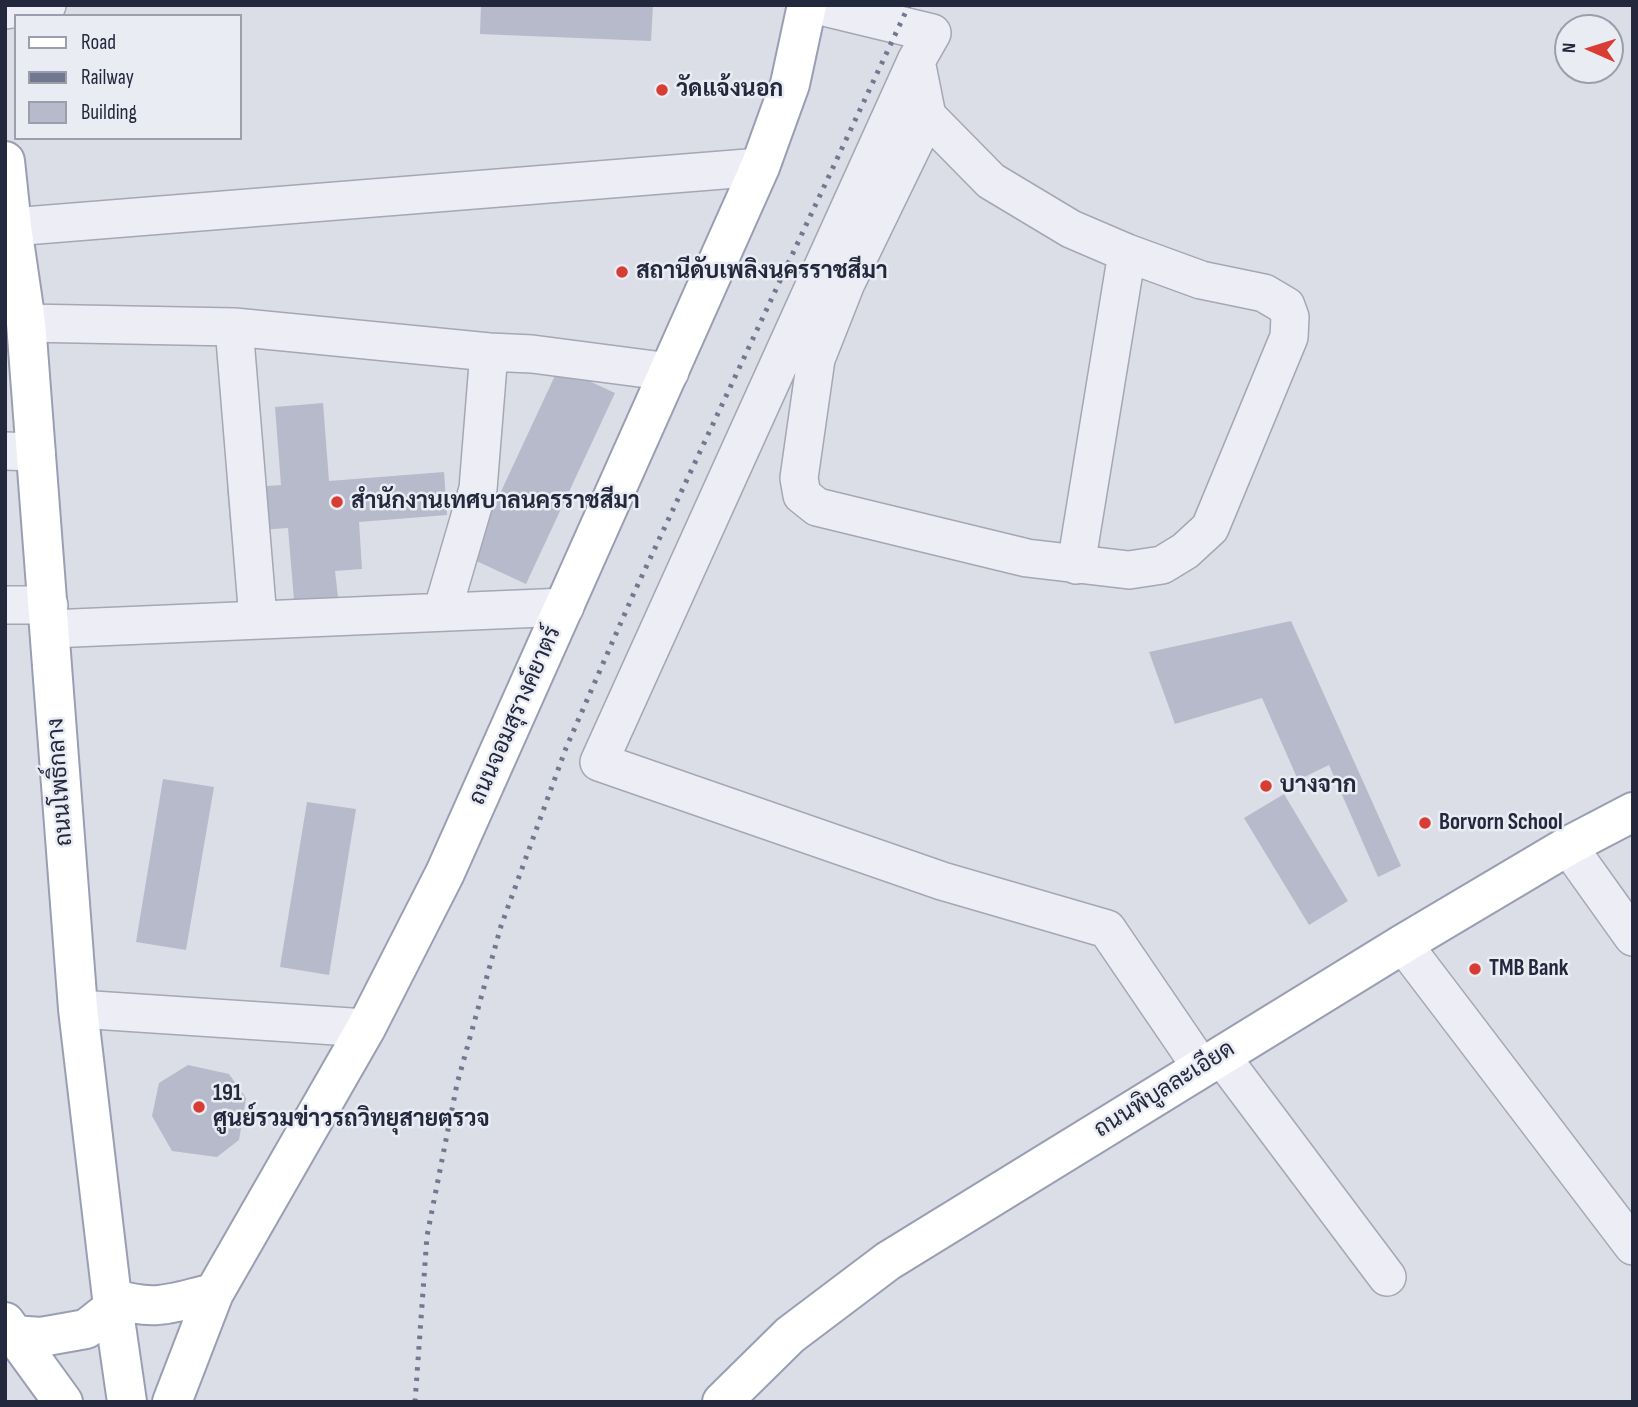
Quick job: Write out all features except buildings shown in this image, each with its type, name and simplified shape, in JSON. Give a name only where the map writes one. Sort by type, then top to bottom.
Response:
[{"type":"main road","name":"ถนนจอมสุรางค์ยาตร์","points":[[173,1399],[214,1293],[366,1028],[445,873],[760,167],[790,84],[807,5]]},
{"type":"main road","name":"ถนนโพธิ์กลาง","points":[[5,161],[26,323],[20,452],[49,617],[78,1009],[127,1402]]},
{"type":"main road","name":"ถนนพิบูลละเอียด","points":[[722,1402],[790,1335],[888,1261],[1403,944],[1568,846],[1633,812]]},
{"type":"main road","points":[[9,1329],[41,1337],[86,1329],[113,1302],[138,1306],[166,1306],[214,1293]]},
{"type":"main road","points":[[9,1329],[64,1402]]},
{"type":"street","points":[[5,9],[47,5]]},
{"type":"street","points":[[816,5],[932,33],[916,61],[599,762],[942,880],[1107,929],[1387,1277]]},
{"type":"street","points":[[916,61],[927,116],[991,181],[1071,229],[1126,253],[1201,280],[1264,293],[1286,306],[1290,317],[1289,337],[1210,528],[1185,551],[1162,565],[1129,570],[1027,558],[817,507],[802,495],[799,478],[816,359],[846,283],[927,116]]},
{"type":"street","points":[[12,227],[760,167]]},
{"type":"street","points":[[1076,565],[1126,253]]},
{"type":"street","points":[[26,323],[234,327],[532,354],[670,372]]},
{"type":"street","points":[[234,327],[258,619]]},
{"type":"street","points":[[442,612],[478,489],[489,352]]},
{"type":"street","points":[[5,604],[49,617],[258,619],[565,607]]},
{"type":"street","points":[[1568,846],[1633,937]]},
{"type":"street","points":[[1403,944],[1633,1246]]},
{"type":"street","points":[[78,1009],[366,1028]]},
{"type":"railway","points":[[415,1402],[427,1236],[457,1084],[501,926],[566,748],[633,595],[909,5]]},
{"type":"place","name":"วัดแจ้งนอก","points":[[662,90]]},
{"type":"place","name":"สถานีดับเพลิงนครราชสีมา","points":[[622,272]]},
{"type":"place","name":"สำนักงานเทศบาลนครราชสีมา","points":[[337,502]]},
{"type":"place","name":"บางจาก","points":[[1266,786]]},
{"type":"place","name":"Borvorn School","points":[[1425,823]]},
{"type":"place","name":"TMB Bank","points":[[1475,969]]},
{"type":"place","name":"191 ศูนย์รวมข่าวรถวิทยุสายตรวจ","points":[[199,1107]]}]
